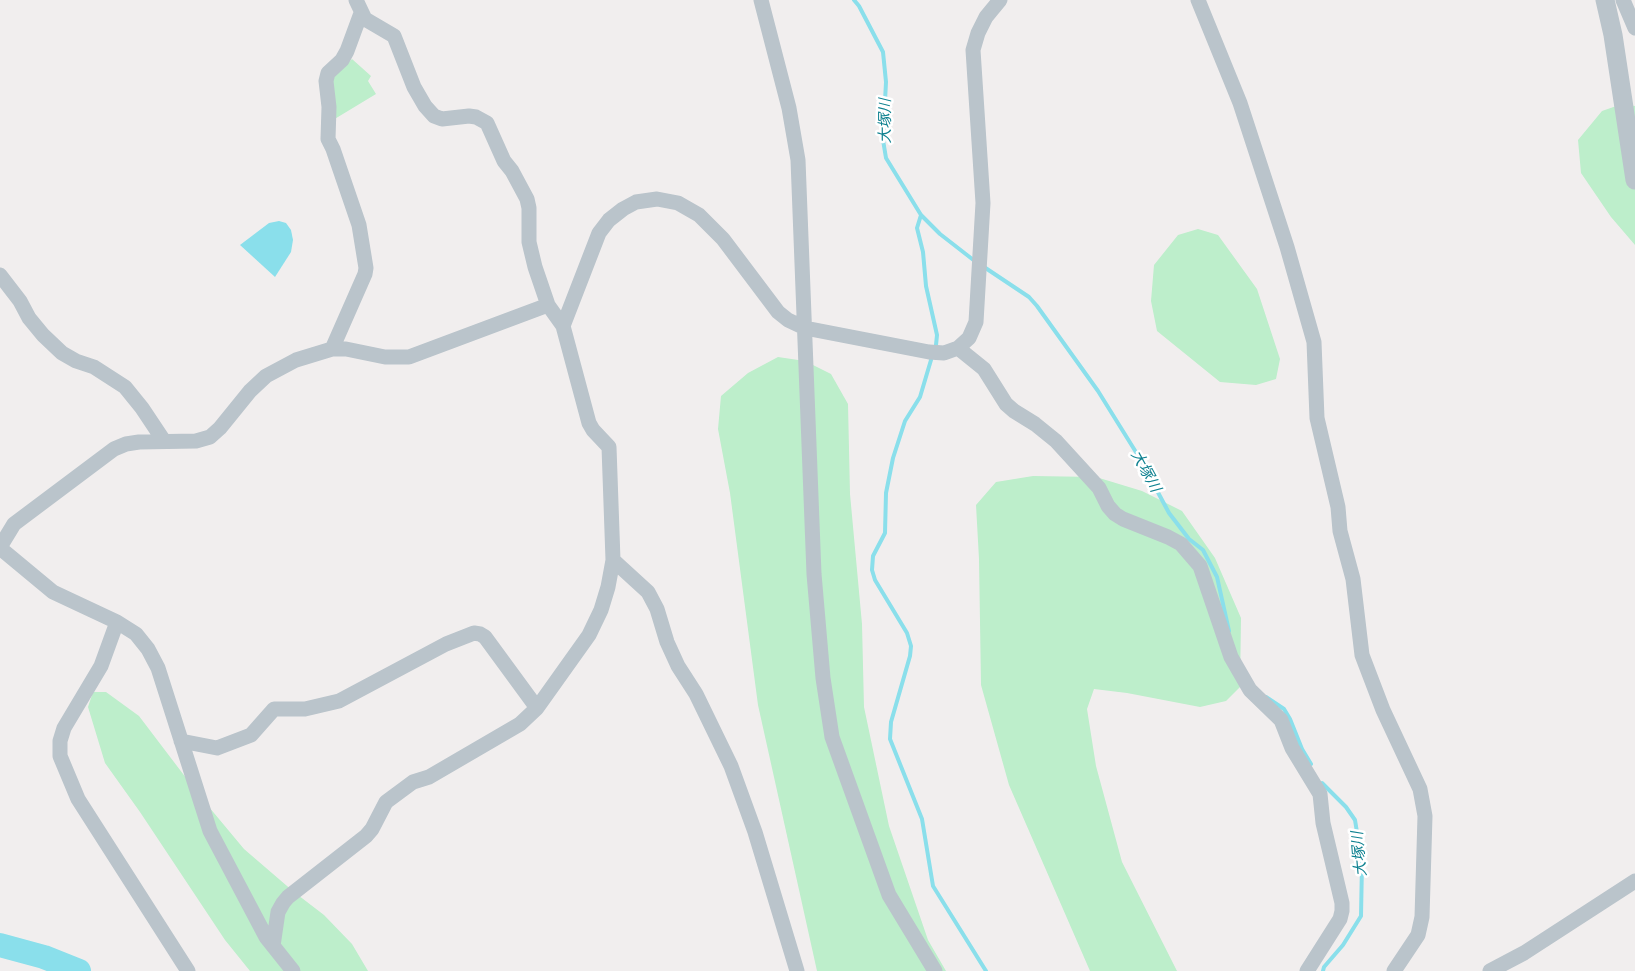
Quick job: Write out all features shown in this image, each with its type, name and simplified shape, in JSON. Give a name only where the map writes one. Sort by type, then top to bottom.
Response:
[{"type":"street","points":[[761,0],[789,108],[798,160],[814,574],[823,678],[832,737],[889,895],[935,971]]},
{"type":"street","points":[[563,326],[599,233],[609,220],[623,209],[636,202],[657,199],[678,203],[699,215],[723,239],[778,312],[788,320],[805,328],[929,352],[944,353],[958,348],[969,338],[976,322],[983,203],[973,50],[982,25],[1000,0]]},
{"type":"street","points":[[1198,0],[1240,103],[1287,246],[1314,342],[1318,418],[1338,507],[1340,531],[1353,579],[1362,655],[1383,710],[1420,789],[1425,816],[1422,917],[1418,935],[1394,971]]},
{"type":"street","points":[[1605,0],[1613,35],[1635,180]]},
{"type":"street","points":[[1623,0],[1635,28]]},
{"type":"street","points":[[273,946],[278,912],[283,903],[288,897],[366,836],[372,830],[386,802],[413,782],[429,777],[520,724],[537,708],[589,635],[608,587],[613,560],[609,447],[589,423],[563,326],[548,305],[535,268],[529,242],[527,199],[512,171],[504,161],[487,123],[476,117],[469,116],[442,119],[434,116],[425,106],[414,86],[394,36],[365,19],[358,7]]},
{"type":"street","points":[[332,349],[365,274],[366,260],[359,226],[328,139],[329,106],[326,81],[328,73],[342,60],[358,7]]},
{"type":"street","points":[[0,274],[20,301],[29,318],[43,335],[62,353],[76,361],[94,366],[126,387],[164,442]]},
{"type":"street","points":[[293,971],[266,938],[210,831],[158,668],[148,649],[136,634],[117,622],[52,592],[0,548],[14,524],[114,449],[126,444],[139,442],[196,442],[210,437],[220,428],[250,391],[266,376],[296,360],[332,349],[346,349],[385,357],[409,357],[548,305]]},
{"type":"street","points":[[958,348],[984,369],[1006,404],[1036,424],[1056,442],[1099,488],[1108,506],[1115,514],[1175,540],[1190,553],[1200,566],[1231,657],[1250,690],[1281,720],[1292,748],[1320,794],[1323,823],[1342,903],[1342,911],[1340,918],[1307,971]]},
{"type":"street","points":[[613,560],[648,592],[657,609],[667,642],[678,666],[696,694],[731,766],[755,832],[797,971]]},
{"type":"street","points":[[117,622],[101,666],[64,728],[60,741],[60,756],[78,798],[188,971]]},
{"type":"street","points":[[181,742],[217,748],[251,735],[274,709],[306,709],[339,700],[446,644],[474,633],[485,637],[537,708]]},
{"type":"street","points":[[1490,971],[1524,953],[1635,881]]},
{"type":"green space","points":[[352,59],[371,76],[368,81],[376,94],[333,120],[332,83],[334,76]]},
{"type":"green space","points":[[1622,104],[1635,106],[1635,245],[1611,217],[1581,173],[1578,140],[1602,111]]},
{"type":"green space","points":[[1198,229],[1218,235],[1257,289],[1280,359],[1276,379],[1256,385],[1220,382],[1157,331],[1151,301],[1154,265],[1178,235]]},
{"type":"green space","points":[[778,357],[805,361],[831,374],[848,404],[850,494],[862,624],[864,707],[889,826],[928,940],[946,971],[817,971],[758,705],[730,493],[718,429],[721,396],[748,373]]},
{"type":"green space","points":[[1033,476],[1096,477],[1142,491],[1182,511],[1215,558],[1241,618],[1240,687],[1226,701],[1200,707],[1127,693],[1094,689],[1087,709],[1096,766],[1122,862],[1177,971],[1090,971],[1009,785],[981,685],[976,505],[996,482]]},
{"type":"green space","points":[[93,692],[106,692],[139,716],[199,795],[244,849],[324,915],[352,944],[368,971],[250,971],[225,940],[105,763],[88,707]]},
{"type":"water","points":[[279,221],[286,223],[291,230],[293,240],[291,252],[275,277],[240,245],[269,223]]},
{"type":"waterway","name":"大塚川","points":[[854,0],[883,52],[886,82],[883,140],[886,158],[921,215],[940,234],[976,262]]},
{"type":"waterway","points":[[921,215],[917,228],[923,252],[926,286],[937,335],[936,345]]},
{"type":"waterway","name":"大塚川","points":[[984,267],[1029,297],[1098,391],[1139,457],[1169,513],[1189,539],[1203,550],[1217,577],[1229,631]]},
{"type":"waterway","points":[[931,360],[920,397],[905,421],[893,458],[886,493],[885,533],[873,556],[872,570],[875,580],[907,633],[911,646],[910,656],[891,722],[890,739],[922,819],[933,886],[986,971]]},
{"type":"waterway","name":"大塚川","points":[[1266,697],[1284,709],[1311,764]]},
{"type":"waterway","name":"大塚川","points":[[1322,783],[1346,807],[1355,820],[1362,863],[1361,916],[1343,945],[1324,967],[1323,971]]},
{"type":"waterway","points":[[0,945],[44,957],[79,971]]}]
